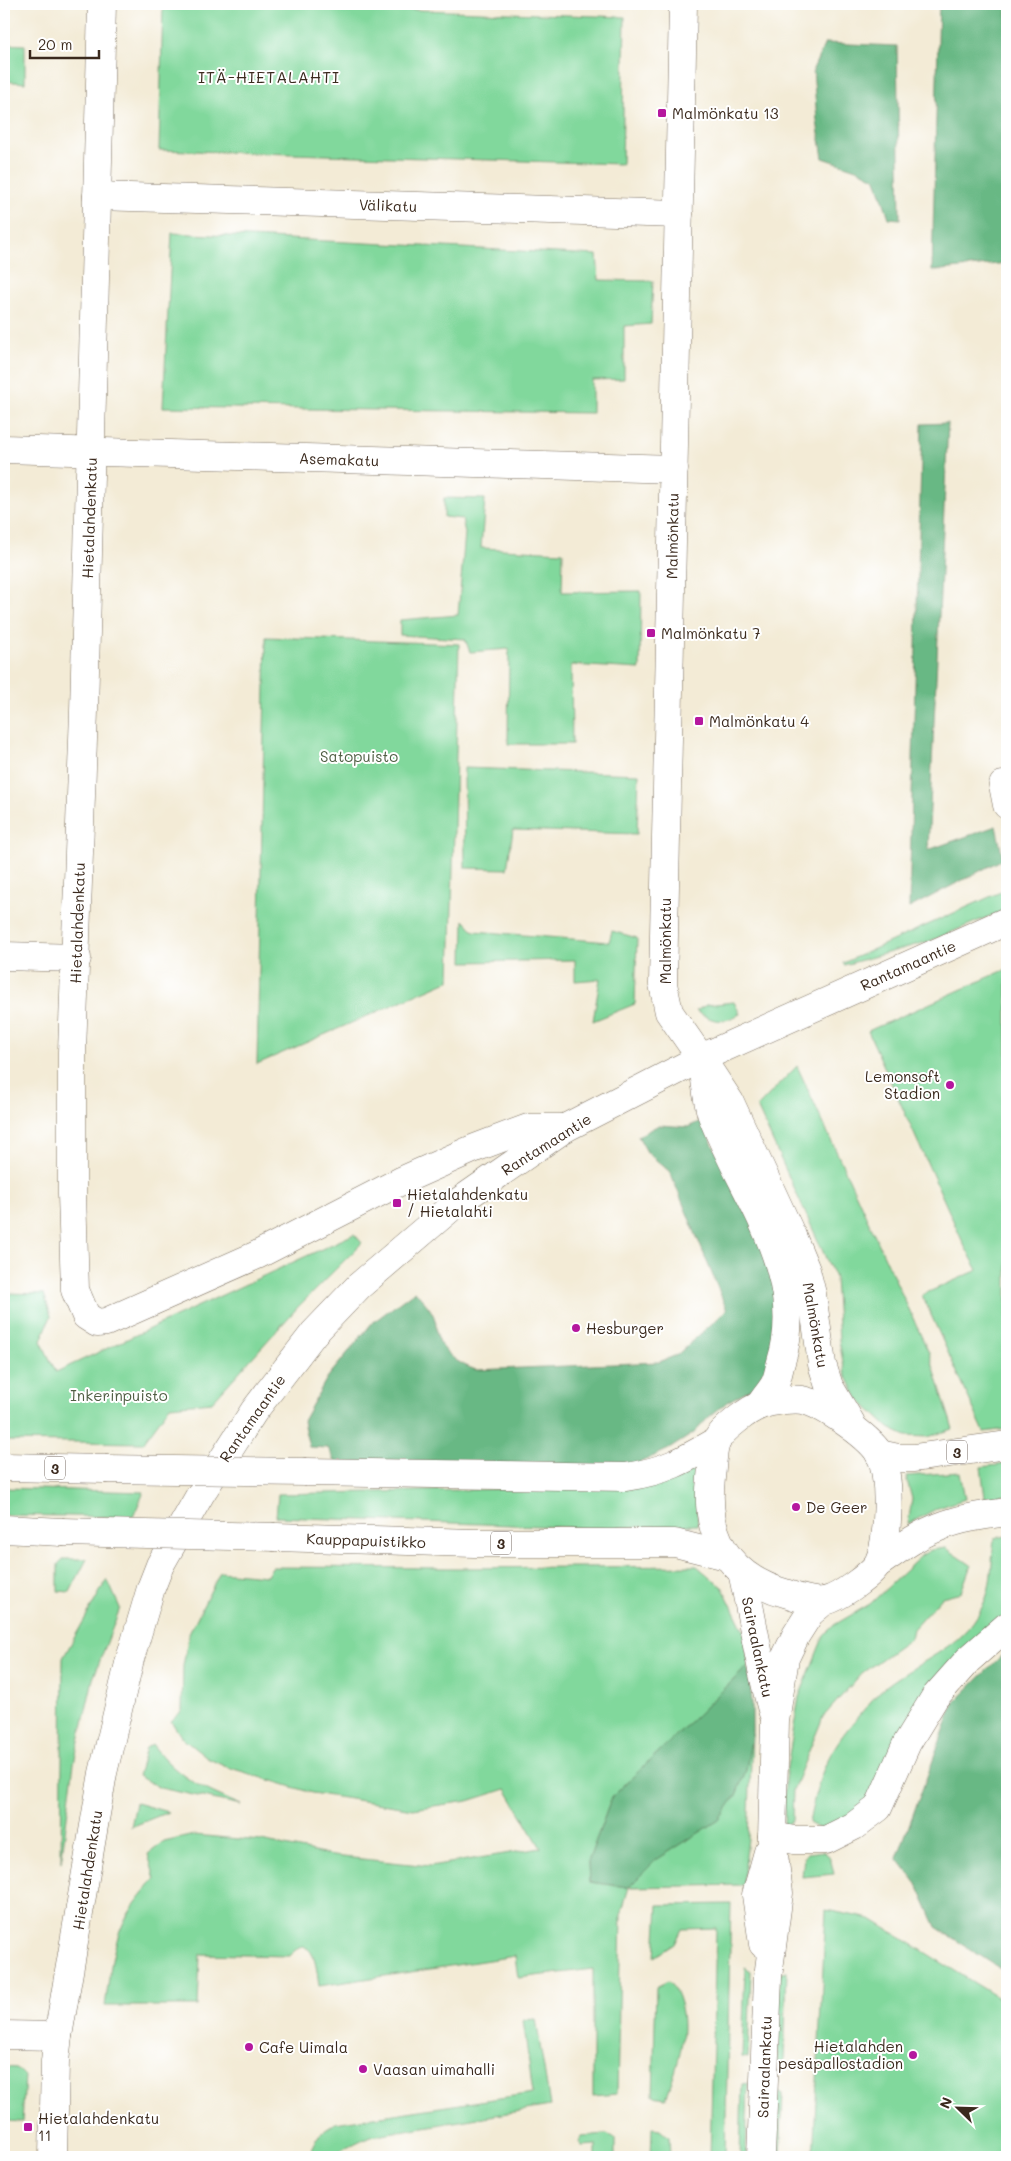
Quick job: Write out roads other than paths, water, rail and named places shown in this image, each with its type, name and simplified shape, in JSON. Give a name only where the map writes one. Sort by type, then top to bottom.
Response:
[{"type":"main road","name":"Hietalahdenkatu","points":[[102,4],[91,451],[72,1052],[72,1223],[75,1290],[86,1316],[98,1323],[106,1322],[257,1255],[372,1196],[475,1148],[528,1128],[565,1128]]},
{"type":"main road","name":"Malmönkatu","points":[[683,4],[663,984],[669,1012],[702,1058],[730,1102],[792,1236],[806,1270],[812,1294],[822,1364],[829,1386],[855,1430]]},
{"type":"main road","name":"Välikatu","points":[[97,196],[679,214]]},
{"type":"main road","name":"Asemakatu","points":[[4,449],[674,469]]},
{"type":"main road","name":"Rantamaantie","points":[[151,1588],[160,1565],[254,1411],[314,1334],[359,1286],[446,1211],[565,1128],[702,1058],[1007,921]]},
{"type":"main road","points":[[4,956],[76,958]]},
{"type":"main road","name":"Malmönkatu","points":[[702,1058],[711,1112],[772,1244],[784,1276],[788,1296],[789,1323],[785,1350],[775,1383],[760,1405]]},
{"type":"main road","name":"3","points":[[4,1467],[626,1477],[654,1473],[685,1460],[717,1441],[735,1422],[760,1405],[783,1400],[802,1400],[820,1406],[855,1430],[879,1454],[898,1458],[914,1458],[1003,1446]]},
{"type":"main road","name":"Sairaalankatu","points":[[717,1441],[708,1499],[714,1528],[734,1564],[757,1638],[764,1683],[775,1721]]},
{"type":"main road","points":[[879,1454],[884,1470],[887,1491],[888,1523],[879,1562]]},
{"type":"main road","name":"Sairaalankatu","points":[[761,2157],[768,1978],[779,1893],[772,1838],[775,1721],[785,1658],[796,1635],[810,1613],[824,1601],[847,1590],[867,1576],[879,1562],[916,1538],[940,1526],[1002,1513]]},
{"type":"main road","name":"Kauppapuistikko","points":[[4,1529],[474,1543],[675,1543],[734,1564]]},
{"type":"main road","name":"3","points":[[734,1564],[772,1590],[824,1601]]},
{"type":"main road","name":"Hietalahdenkatu","points":[[53,2157],[55,2061],[58,2036],[103,1773],[130,1659],[151,1588]]},
{"type":"main road","points":[[772,1838],[826,1840],[854,1826],[878,1808],[907,1743],[935,1697],[968,1660],[1007,1626]]},
{"type":"main road","points":[[4,2035],[58,2036]]},
{"type":"place","name":"Malmönkatu 13","points":[[662,113]]},
{"type":"place","name":"Malmönkatu 7","points":[[651,633]]},
{"type":"place","name":"Malmönkatu 4","points":[[699,721]]},
{"type":"place","name":"Lemonsoft Stadion","points":[[950,1085]]},
{"type":"place","name":"Hietalahdenkatu / Hietalahti","points":[[397,1203]]},
{"type":"place","name":"Hesburger","points":[[576,1328]]},
{"type":"place","name":"De Geer","points":[[796,1507]]},
{"type":"place","name":"Cafe Uimala","points":[[249,2047]]},
{"type":"place","name":"Hietalahden pesäpallostadion","points":[[913,2055]]},
{"type":"place","name":"Vaasan uimahalli","points":[[363,2069]]},
{"type":"place","name":"Hietalahdenkatu 11","points":[[28,2127]]},
{"type":"district","name":"ITÄ-HIETALAHTI","points":[[269,76]]},
{"type":"park label","name":"Satopuisto","points":[[359,756]]},
{"type":"park label","name":"Inkerinpuisto","points":[[119,1395]]}]
